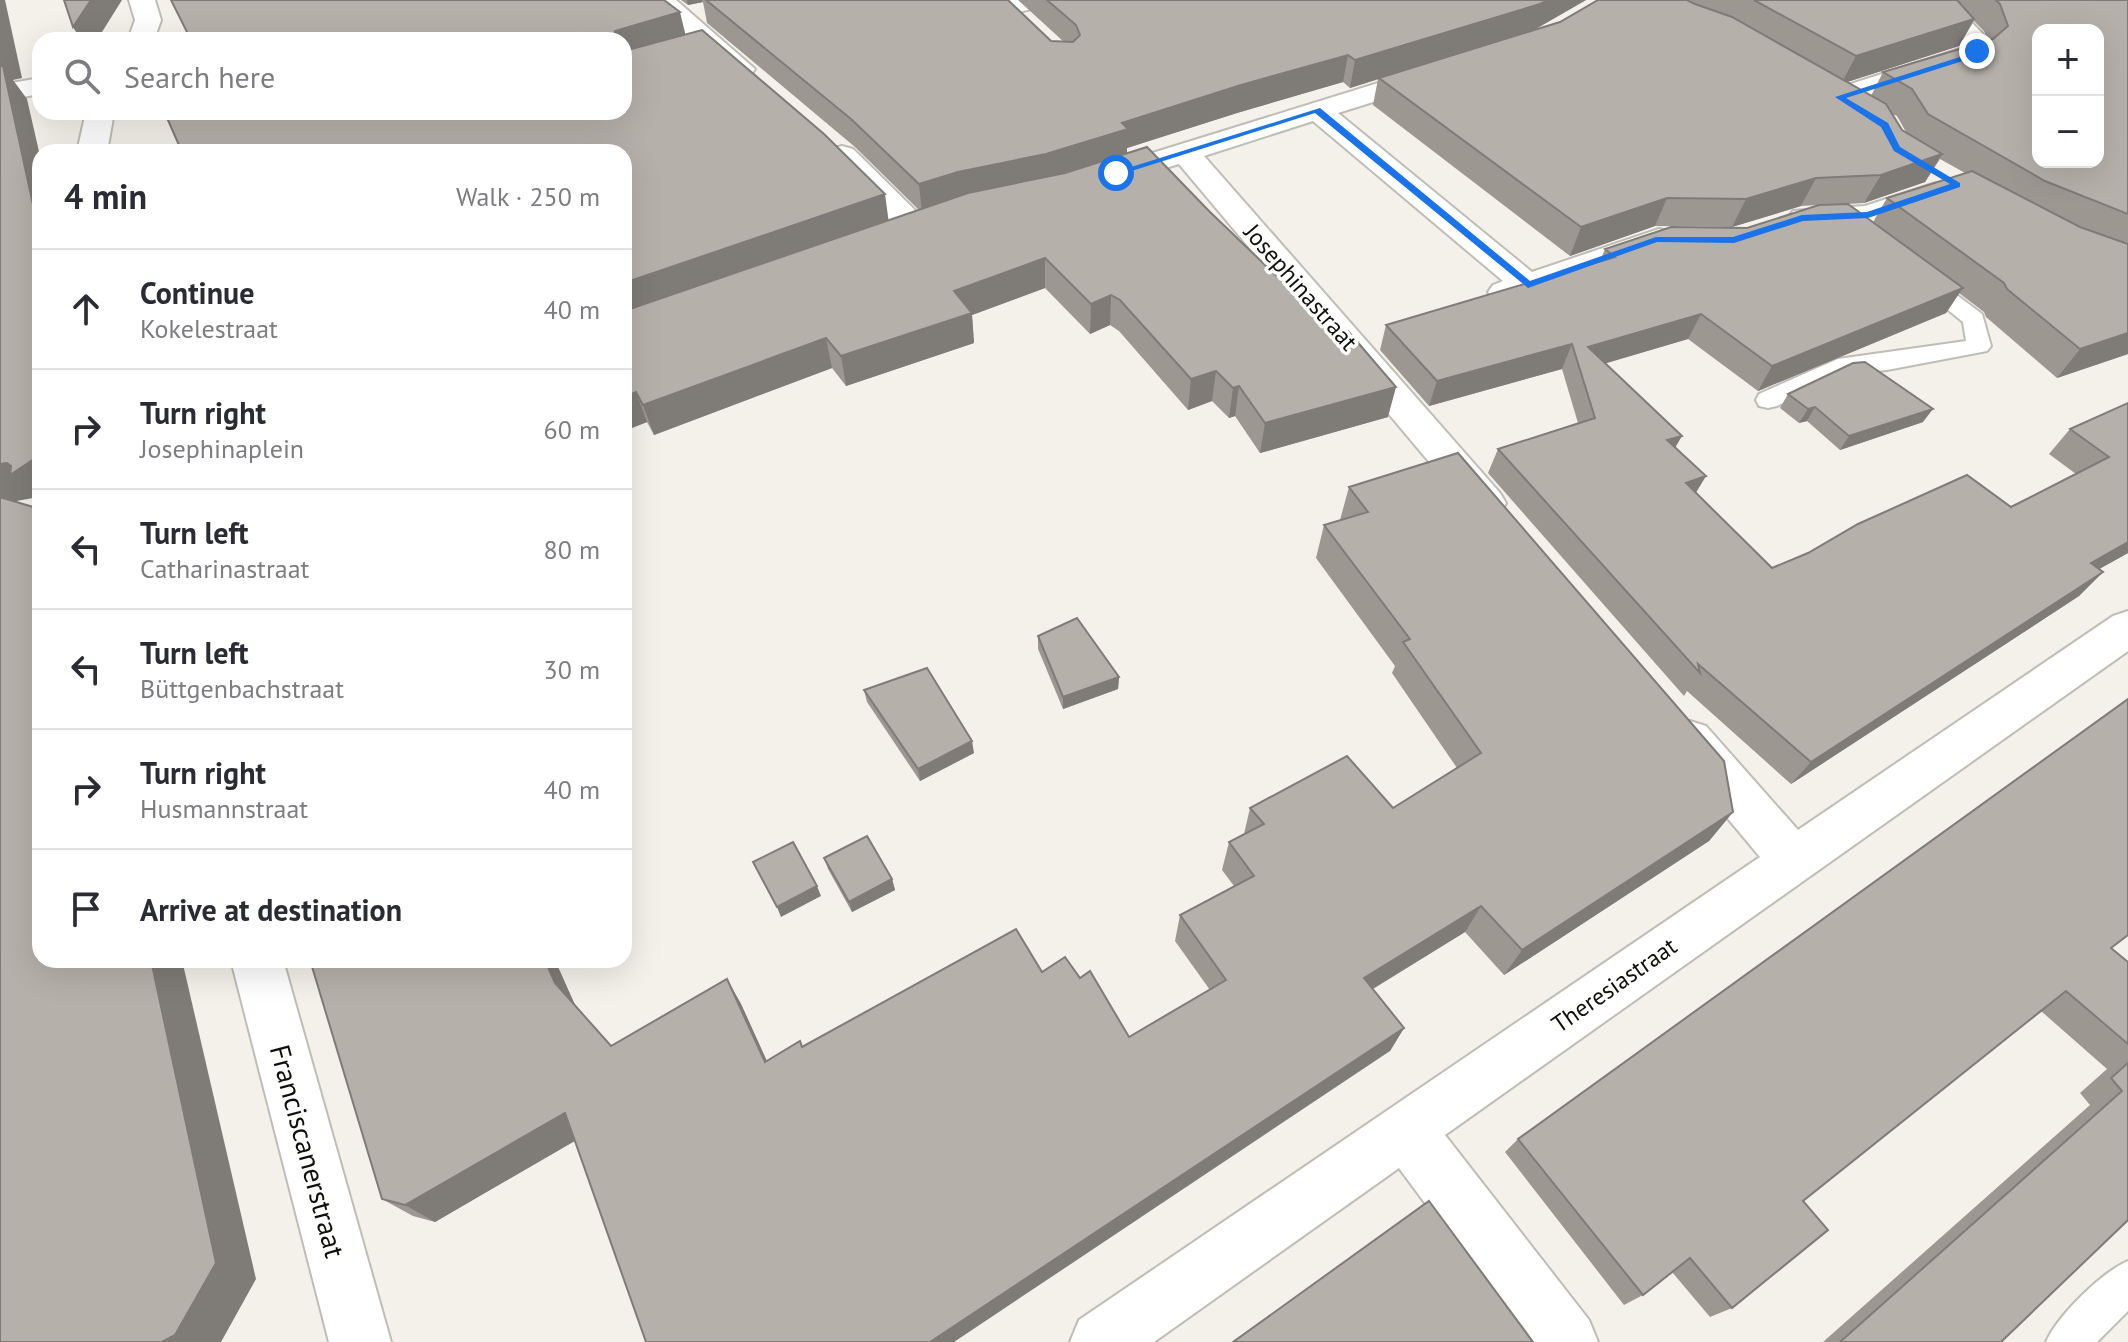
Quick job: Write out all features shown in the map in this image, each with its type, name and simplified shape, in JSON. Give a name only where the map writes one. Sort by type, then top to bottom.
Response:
[{"type":"street","points":[[142,0],[149,13],[147,32]]},
{"type":"street","points":[[1004,4],[1037,0]]},
{"type":"street","points":[[1839,97],[1977,51],[1973,39],[1934,0]]},
{"type":"street","points":[[1004,4],[1030,28]]},
{"type":"street","points":[[682,10],[713,45],[761,86]]},
{"type":"street","points":[[683,54],[713,45]]},
{"type":"street","points":[[1078,185],[1453,67]]},
{"type":"street","points":[[1812,82],[1873,118]]},
{"type":"street","points":[[0,93],[32,87]]},
{"type":"street","points":[[1317,110],[1528,285]]},
{"type":"street","points":[[94,144],[98,120]]},
{"type":"street","points":[[820,136],[927,224],[886,238]]},
{"type":"street","name":"Josephinastraat","points":[[1184,151],[1364,338],[1514,535]]},
{"type":"street","points":[[1775,227],[1802,218],[1849,226],[1868,215],[1962,188],[1921,163]]},
{"type":"street","points":[[1468,304],[1656,239],[1687,240]]},
{"type":"street","name":"Theresiastraat","points":[[1101,1342],[2128,628]]},
{"type":"street","points":[[1669,716],[1793,860]]},
{"type":"street","name":"Franciscanerstraat","points":[[259,968],[360,1342]]},
{"type":"street","points":[[1406,1131],[1567,1342]]},
{"type":"lane","points":[[1768,400],[1838,367],[1979,346],[1974,319],[1899,263]]},
{"type":"lane","points":[[2067,1342],[2128,1282]]},
{"type":"building","points":[[64,0],[91,0],[73,27]]},
{"type":"building","points":[[171,0],[664,0],[680,12],[615,32],[187,32]]},
{"type":"building","points":[[706,0],[1008,0],[1051,41],[1073,42],[1080,35],[1076,25],[1047,0],[1548,0],[1355,60],[1348,55],[1241,85],[1122,123],[1128,129],[1046,154],[958,172],[919,184],[851,119]]},
{"type":"building","points":[[1598,0],[1687,0],[1732,17],[1886,104],[1902,130],[1942,154],[1881,175],[1816,178],[1746,199],[1667,198],[1581,227],[1379,78],[1560,22]]},
{"type":"building","points":[[1754,0],[1957,0],[1974,19],[1856,56]]},
{"type":"building","points":[[1996,0],[2128,0],[2128,214],[2045,181],[1928,114],[1912,89],[1883,72],[1993,39],[2008,26]]},
{"type":"building","points":[[702,30],[824,134],[885,194],[632,280],[632,144],[178,144],[168,120],[632,120],[632,49]]},
{"type":"building","points":[[0,66],[3,66],[32,200],[32,460],[10,475],[11,466],[0,464]]},
{"type":"building","points":[[1147,147],[1337,334],[1348,331],[1396,387],[1265,423],[1239,386],[1233,388],[1216,371],[1191,379],[1120,300],[1111,295],[1091,304],[1045,258],[954,291],[972,313],[841,356],[826,338],[643,405],[636,392],[632,394],[632,308],[968,193],[1065,173]]},
{"type":"building","points":[[1972,171],[2080,227],[2128,244],[2128,333],[2080,349],[2007,289],[2004,283],[1887,198]]},
{"type":"building","points":[[1848,204],[1963,288],[1772,366],[1701,314],[1588,347],[1682,436],[1667,440],[1706,476],[1686,483],[1772,568],[1808,553],[1858,524],[1967,475],[2011,507],[2109,457],[2070,429],[2128,403],[2128,542],[2091,563],[2103,572],[1811,762],[1698,664],[1700,673],[1498,449],[1595,418],[1572,344],[1437,381],[1386,325],[1615,257],[1605,249],[1671,227],[1747,228],[1819,205]]},
{"type":"building","points":[[1865,362],[1933,409],[1849,436],[1815,407],[1808,409],[1788,394],[1853,363]]},
{"type":"building","points":[[1458,453],[1724,761],[1733,812],[1522,950],[1481,906],[1364,978],[1404,1028],[930,1342],[646,1342],[565,1113],[405,1205],[382,1199],[312,968],[548,968],[555,983],[611,1046],[727,979],[765,1062],[800,1041],[802,1047],[1016,929],[1042,972],[1065,957],[1080,978],[1090,971],[1129,1037],[1226,980],[1180,915],[1254,876],[1229,842],[1264,824],[1250,808],[1347,756],[1393,808],[1481,753],[1403,642],[1410,639],[1324,525],[1368,512],[1349,487]]},
{"type":"building","points":[[0,498],[3,498],[32,507],[32,968],[153,968],[216,1263],[175,1335],[162,1342],[0,1342]]},
{"type":"building","points":[[1077,618],[1119,677],[1063,697],[1038,636]]},
{"type":"building","points":[[927,668],[972,741],[918,769],[864,690]]},
{"type":"building","points":[[2128,699],[2128,935],[2111,948],[2128,962],[2128,1044],[2066,991],[1803,1201],[1828,1230],[1732,1308],[1690,1258],[1643,1295],[1518,1139]]},
{"type":"building","points":[[867,836],[892,879],[849,902],[824,858]]},
{"type":"building","points":[[793,842],[817,886],[777,907],[753,862]]},
{"type":"building","points":[[2128,1063],[2128,1220],[2001,1342],[1840,1342],[2122,1091],[2111,1078]]},
{"type":"building","points":[[1429,1201],[1533,1342],[1233,1342]]},
{"type":"route","points":[[1116,173],[1317,110],[1528,285],[1656,239],[1734,240],[1802,218],[1868,215],[1957,185],[1897,149],[1885,125],[1839,97],[1977,51]]}]
